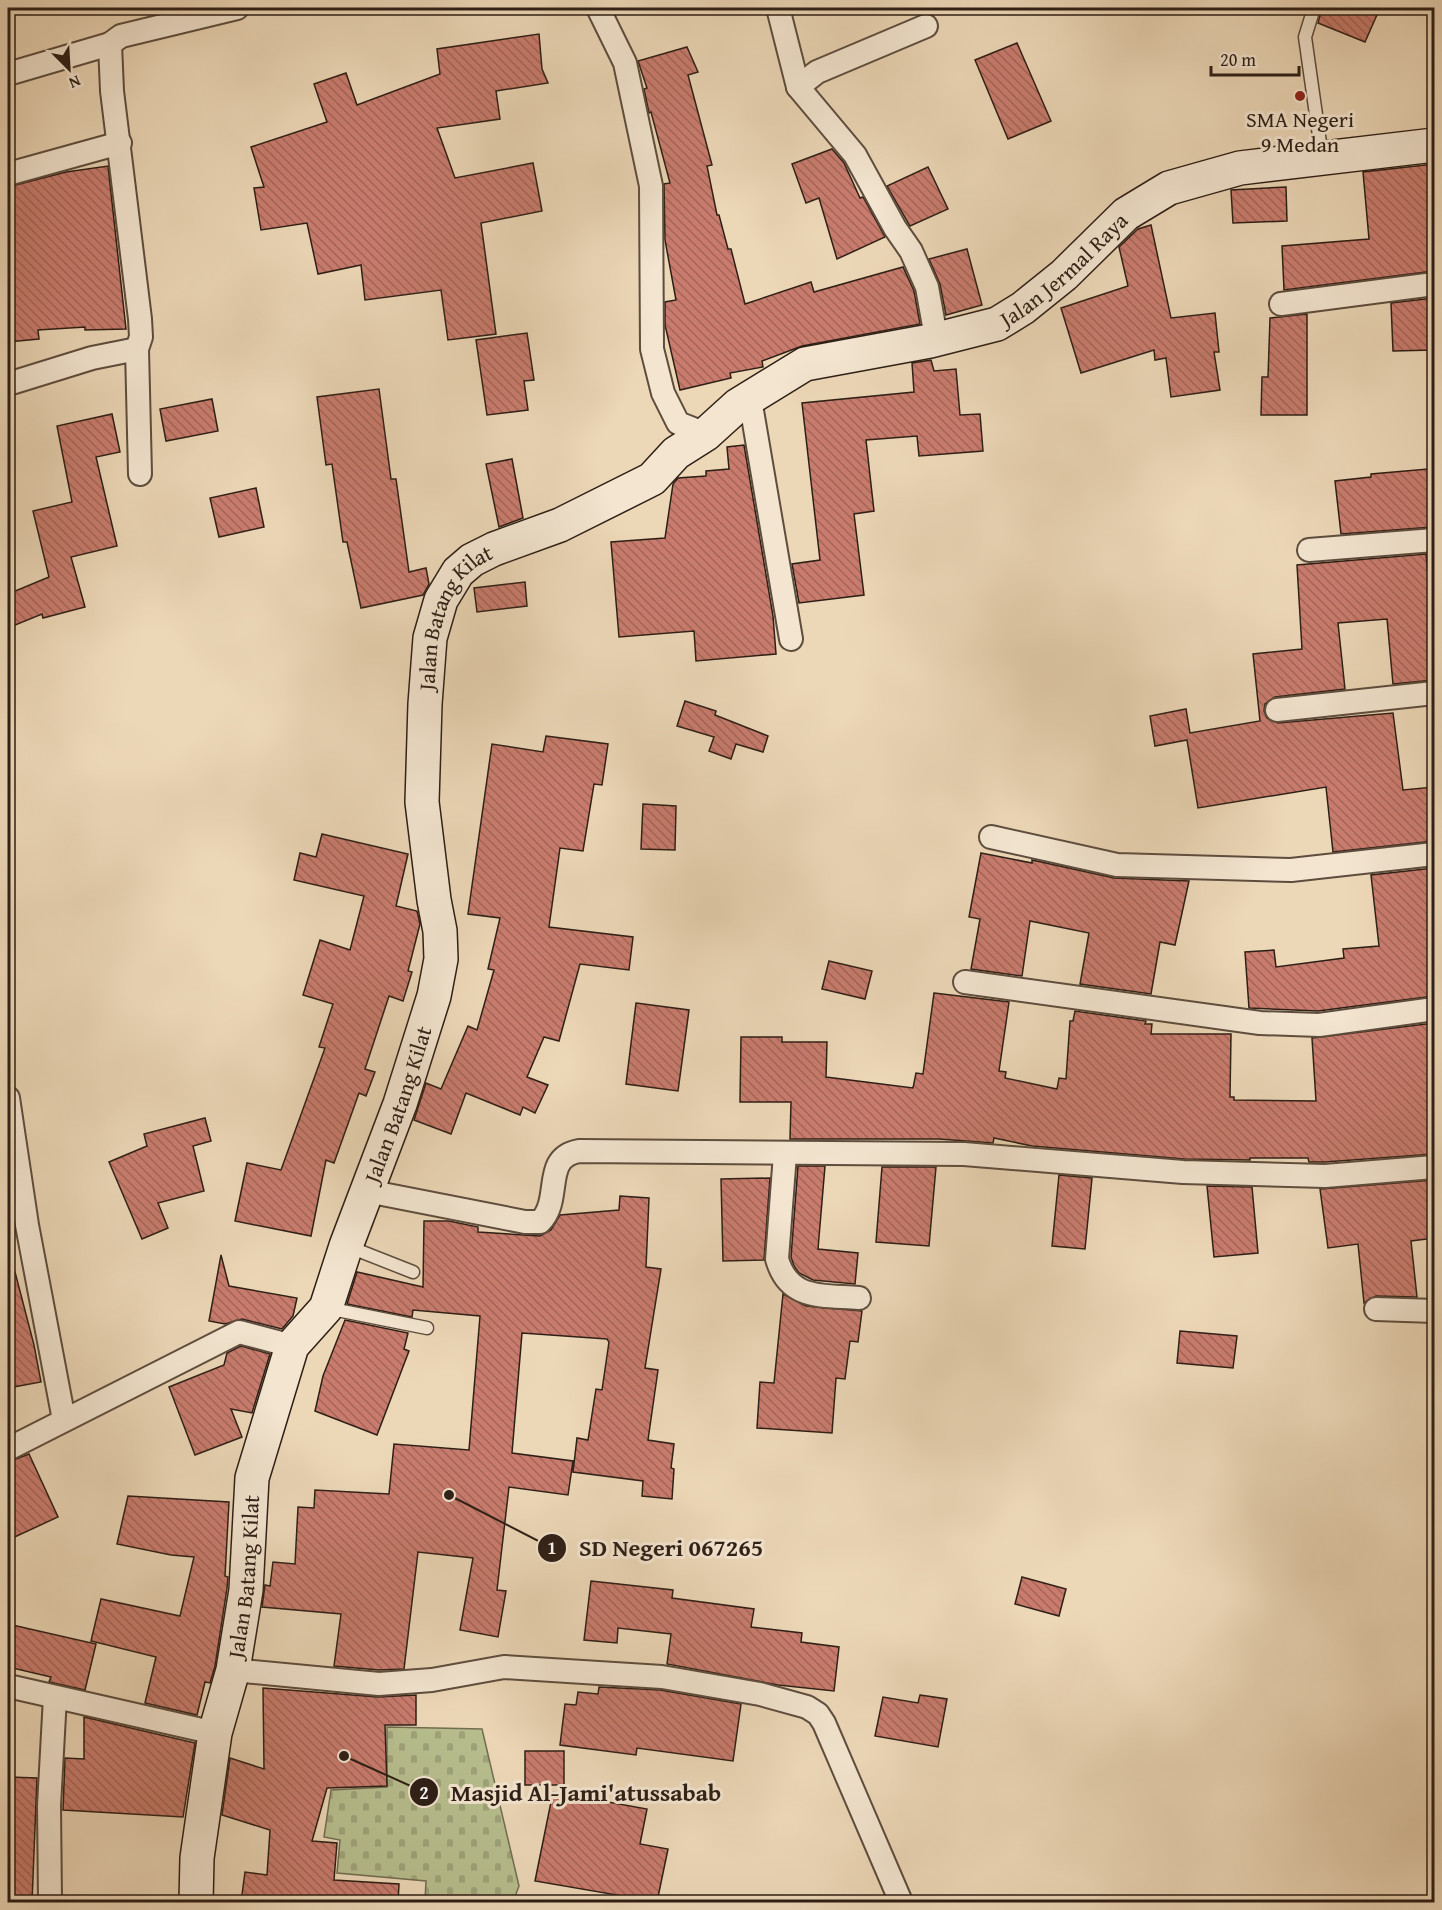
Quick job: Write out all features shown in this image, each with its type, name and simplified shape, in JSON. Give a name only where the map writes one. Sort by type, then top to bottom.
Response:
[{"type":"street","points":[[8,74],[110,44],[130,33],[237,8]]},
{"type":"street","points":[[598,8],[625,63],[651,186],[652,349],[660,382],[678,423],[706,434]]},
{"type":"street","points":[[778,8],[798,87],[855,155],[895,228],[911,251],[927,287],[934,326],[930,341]]},
{"type":"street","points":[[798,87],[817,72],[926,26]]},
{"type":"street","points":[[110,44],[140,319],[141,337],[137,349],[140,474]]},
{"type":"street","points":[[8,174],[120,143]]},
{"type":"street","name":"Jalan Jermal Raya","points":[[706,434],[738,405],[805,364],[930,341],[997,324],[1023,308],[1064,275],[1126,214],[1169,188],[1240,168],[1434,145]]},
{"type":"street","points":[[1281,304],[1434,284]]},
{"type":"street","points":[[8,384],[92,358],[137,349]]},
{"type":"street","points":[[750,399],[791,639]]},
{"type":"street","name":"Jalan Batang Kilat","points":[[196,1902],[197,1858],[215,1733],[233,1670],[246,1590],[252,1478],[292,1346],[326,1308],[346,1246],[423,1038],[441,959],[440,931],[422,802],[430,638],[441,600],[458,572],[472,560],[615,499],[652,479],[676,453],[706,434]]},
{"type":"street","points":[[1309,550],[1434,540]]},
{"type":"street","points":[[1277,710],[1434,693]]},
{"type":"street","points":[[991,837],[1117,865],[1140,866],[1291,870],[1434,854]]},
{"type":"street","points":[[965,982],[1260,1023],[1319,1025],[1434,1010]]},
{"type":"street","points":[[8,1098],[27,1225],[64,1420]]},
{"type":"street","points":[[367,1191],[525,1222],[540,1222],[549,1213],[558,1162],[567,1153],[579,1151],[964,1154],[1183,1172],[1324,1176],[1434,1167]]},
{"type":"street","points":[[785,1154],[777,1259],[781,1273],[792,1286],[805,1293],[859,1298]]},
{"type":"street","points":[[1376,1309],[1434,1311]]},
{"type":"street","points":[[8,1449],[239,1332],[292,1346]]},
{"type":"street","points":[[233,1670],[379,1684],[432,1680],[504,1667],[617,1674],[662,1677],[760,1694],[807,1707],[818,1714],[824,1723],[901,1902]]},
{"type":"street","points":[[8,1686],[215,1733]]},
{"type":"street","points":[[50,1902],[49,1806],[55,1697]]},
{"type":"lane","points":[[1314,8],[1305,38],[1322,158]]},
{"type":"lane","points":[[346,1246],[413,1272]]},
{"type":"lane","points":[[326,1308],[427,1328]]},
{"type":"green space","points":[[387,1727],[482,1729],[519,1886],[513,1902],[425,1900],[426,1881],[337,1873],[340,1840],[324,1837],[331,1790],[387,1787]]},
{"type":"building","points":[[1322,8],[1380,8],[1365,42],[1318,23]]},
{"type":"building","points":[[539,34],[542,69],[548,83],[496,91],[500,119],[437,128],[455,178],[533,163],[542,211],[481,223],[496,334],[448,340],[441,290],[365,300],[361,265],[318,274],[307,223],[261,230],[254,188],[264,187],[251,147],[327,122],[314,84],[346,73],[357,105],[440,74],[437,49]]},
{"type":"building","points":[[1017,43],[1051,121],[1008,139],[975,60]]},
{"type":"building","points":[[687,47],[698,72],[688,75],[712,165],[707,166],[717,215],[719,215],[728,249],[731,249],[745,304],[811,282],[814,292],[903,267],[914,291],[920,324],[802,346],[762,361],[763,367],[730,373],[731,378],[680,390],[665,325],[665,302],[676,300],[665,240],[664,184],[670,183],[651,112],[649,113],[644,89],[647,88],[638,61]]},
{"type":"building","points":[[832,149],[844,163],[860,198],[863,197],[885,237],[837,259],[819,198],[806,203],[792,164]]},
{"type":"building","points":[[1434,164],[1434,271],[1284,290],[1282,246],[1369,239],[1363,172]]},
{"type":"building","points":[[108,166],[126,329],[85,330],[85,327],[38,330],[39,339],[8,342],[8,187],[66,172]]},
{"type":"building","points":[[928,167],[948,209],[910,226],[887,186]]},
{"type":"building","points":[[1286,187],[1287,221],[1233,223],[1231,190]]},
{"type":"building","points":[[1151,225],[1171,318],[1215,313],[1219,352],[1214,352],[1220,390],[1171,397],[1166,358],[1155,360],[1154,350],[1081,373],[1061,308],[1128,286],[1119,247],[1138,229]]},
{"type":"building","points":[[967,249],[982,305],[946,315],[940,284],[929,259]]},
{"type":"building","points":[[1434,298],[1434,350],[1393,351],[1391,303]]},
{"type":"building","points":[[1307,314],[1307,415],[1261,415],[1262,377],[1268,377],[1270,318]]},
{"type":"building","points":[[527,333],[534,380],[524,381],[528,410],[487,415],[476,340]]},
{"type":"building","points":[[931,360],[934,371],[956,369],[960,415],[980,414],[983,451],[919,456],[917,436],[866,440],[874,511],[854,514],[864,595],[799,603],[792,564],[820,560],[802,403],[914,392],[912,363]]},
{"type":"building","points":[[379,389],[391,479],[396,479],[409,572],[426,568],[429,584],[423,595],[361,608],[347,542],[343,542],[332,464],[326,465],[317,397]]},
{"type":"building","points":[[212,399],[218,431],[166,441],[160,409]]},
{"type":"building","points":[[112,414],[120,452],[96,457],[117,546],[71,557],[85,607],[43,618],[42,614],[8,628],[8,594],[49,577],[33,511],[72,502],[57,426]]},
{"type":"building","points":[[744,445],[773,616],[776,654],[696,661],[694,631],[619,637],[611,542],[665,538],[673,484],[678,478],[706,476],[706,471],[729,469],[727,447]]},
{"type":"building","points":[[512,459],[523,518],[499,527],[486,464]]},
{"type":"building","points":[[1428,469],[1433,527],[1341,534],[1335,481],[1371,477],[1371,474]]},
{"type":"building","points":[[256,488],[264,527],[219,537],[210,498]]},
{"type":"building","points":[[1426,554],[1432,622],[1434,621],[1434,680],[1393,684],[1387,619],[1338,623],[1345,689],[1275,697],[1265,704],[1264,711],[1267,718],[1278,723],[1393,713],[1403,790],[1434,787],[1434,841],[1333,852],[1326,787],[1198,808],[1187,740],[1155,746],[1150,716],[1186,709],[1190,733],[1260,721],[1253,654],[1302,649],[1297,565]]},
{"type":"building","points":[[525,582],[527,606],[477,612],[474,588]]},
{"type":"building","points":[[685,701],[716,711],[715,715],[768,736],[763,752],[736,744],[731,759],[709,751],[714,737],[677,726]]},
{"type":"building","points":[[546,736],[608,744],[602,785],[594,784],[583,851],[560,848],[549,927],[633,937],[629,970],[580,964],[559,1041],[544,1037],[527,1077],[548,1085],[535,1113],[523,1107],[520,1115],[466,1093],[451,1134],[414,1120],[426,1083],[441,1089],[468,1026],[477,1030],[494,970],[488,969],[500,918],[468,914],[492,744],[543,752]]},
{"type":"building","points":[[643,804],[676,806],[675,850],[641,849]]},
{"type":"building","points":[[322,834],[408,854],[396,906],[417,911],[420,924],[408,971],[412,972],[403,1001],[389,996],[365,1069],[375,1072],[366,1096],[359,1093],[334,1163],[326,1160],[311,1236],[235,1221],[247,1163],[281,1170],[325,1048],[319,1047],[333,1004],[303,995],[320,940],[350,950],[364,896],[294,880],[300,853],[316,857]]},
{"type":"building","points":[[981,853],[1032,863],[1032,860],[1114,878],[1189,881],[1175,945],[1160,942],[1151,994],[1080,984],[1089,933],[1030,921],[1022,976],[971,969],[980,919],[969,917]]},
{"type":"building","points":[[1434,868],[1434,996],[1318,1011],[1249,1008],[1245,952],[1274,950],[1276,967],[1344,958],[1343,949],[1379,946],[1371,875]]},
{"type":"building","points":[[829,961],[872,971],[865,999],[822,989]]},
{"type":"building","points":[[934,993],[1009,1002],[999,1071],[1006,1072],[1005,1078],[1057,1089],[1059,1078],[1066,1079],[1070,1021],[1073,1021],[1075,1011],[1146,1021],[1145,1024],[1152,1024],[1151,1034],[1231,1034],[1230,1097],[1234,1097],[1234,1100],[1316,1101],[1312,1038],[1434,1023],[1434,1154],[1309,1162],[1308,1158],[1184,1159],[1032,1146],[994,1138],[993,1143],[939,1139],[790,1139],[791,1102],[740,1102],[741,1037],[782,1037],[782,1042],[827,1042],[826,1077],[913,1088],[916,1073],[923,1074]]},
{"type":"building","points":[[636,1003],[689,1010],[678,1091],[626,1084]]},
{"type":"building","points":[[205,1118],[211,1141],[193,1146],[204,1191],[158,1203],[168,1228],[142,1239],[109,1162],[147,1146],[144,1134]]},
{"type":"building","points":[[798,1166],[825,1166],[818,1249],[858,1253],[855,1284],[813,1280],[799,1273],[794,1266],[791,1257]]},
{"type":"building","points":[[882,1167],[936,1167],[929,1246],[876,1242]]},
{"type":"building","points":[[1059,1175],[1092,1178],[1085,1249],[1052,1246]]},
{"type":"building","points":[[770,1178],[764,1260],[723,1261],[721,1179]]},
{"type":"building","points":[[1434,1180],[1434,1238],[1411,1241],[1417,1297],[1376,1296],[1364,1303],[1358,1244],[1328,1248],[1320,1189]]},
{"type":"building","points":[[1207,1186],[1252,1187],[1258,1253],[1214,1257]]},
{"type":"building","points":[[620,1196],[649,1198],[646,1267],[661,1269],[645,1368],[658,1370],[648,1440],[674,1444],[671,1468],[674,1469],[672,1499],[642,1496],[643,1481],[573,1472],[577,1438],[588,1440],[596,1389],[602,1390],[609,1342],[607,1339],[522,1333],[512,1453],[573,1461],[568,1495],[509,1487],[497,1590],[506,1591],[498,1637],[460,1630],[473,1558],[418,1552],[404,1669],[379,1670],[334,1666],[341,1614],[262,1607],[265,1585],[270,1586],[273,1562],[295,1564],[298,1507],[314,1508],[315,1490],[389,1494],[394,1444],[469,1450],[480,1316],[413,1310],[412,1317],[347,1304],[357,1272],[423,1287],[424,1221],[449,1221],[478,1227],[478,1232],[540,1236],[551,1230],[560,1215],[619,1210]]},
{"type":"building","points":[[221,1255],[229,1286],[297,1298],[293,1316],[282,1329],[242,1319],[225,1324],[209,1321]]},
{"type":"building","points":[[15,1272],[41,1382],[8,1388],[8,1273]]},
{"type":"building","points":[[783,1294],[806,1306],[862,1311],[858,1342],[850,1341],[845,1379],[836,1378],[832,1433],[757,1428],[760,1382],[774,1383]]},
{"type":"building","points":[[345,1320],[408,1333],[404,1349],[409,1351],[377,1435],[315,1411],[323,1376]]},
{"type":"building","points":[[1180,1331],[1237,1336],[1233,1368],[1177,1363]]},
{"type":"building","points":[[241,1346],[270,1354],[252,1413],[231,1409],[242,1437],[195,1455],[169,1387],[224,1365],[227,1353]]},
{"type":"building","points":[[29,1454],[58,1517],[8,1540],[8,1462]]},
{"type":"building","points":[[128,1496],[229,1502],[225,1576],[228,1577],[227,1588],[215,1666],[210,1683],[205,1682],[197,1715],[145,1703],[156,1657],[91,1641],[101,1599],[180,1616],[194,1557],[171,1555],[117,1544]]},
{"type":"building","points":[[1022,1577],[1066,1589],[1059,1616],[1015,1604]]},
{"type":"building","points":[[591,1581],[673,1590],[672,1598],[754,1609],[751,1627],[802,1633],[801,1642],[839,1647],[834,1691],[778,1685],[667,1664],[671,1634],[618,1628],[617,1643],[584,1640]]},
{"type":"building","points":[[8,1624],[96,1644],[85,1690],[49,1682],[51,1677],[8,1667]]},
{"type":"building","points":[[599,1687],[660,1690],[741,1704],[733,1761],[637,1748],[636,1755],[560,1745],[565,1704],[576,1705],[578,1692],[598,1694]]},
{"type":"building","points":[[263,1688],[378,1697],[416,1695],[416,1725],[385,1725],[387,1786],[327,1788],[312,1841],[337,1843],[334,1880],[399,1884],[398,1902],[241,1902],[245,1872],[267,1875],[270,1830],[222,1815],[230,1758],[264,1769]]},
{"type":"building","points":[[920,1695],[947,1699],[938,1747],[875,1736],[883,1697],[918,1703]]},
{"type":"building","points":[[84,1717],[195,1743],[183,1817],[63,1810],[65,1758],[84,1759]]},
{"type":"building","points":[[525,1751],[564,1751],[564,1785],[525,1785]]},
{"type":"building","points":[[8,1777],[37,1778],[32,1902],[8,1902]]},
{"type":"building","points":[[553,1792],[647,1809],[640,1844],[668,1849],[657,1902],[535,1881]]},
{"type":"place","name":"SMA Negeri 9 Medan","points":[[1300,96]]},
{"type":"place","name":"SD Negeri 067265","points":[[449,1495]]},
{"type":"place","name":"Masjid Al-Jami'atussabab","points":[[344,1756]]}]
